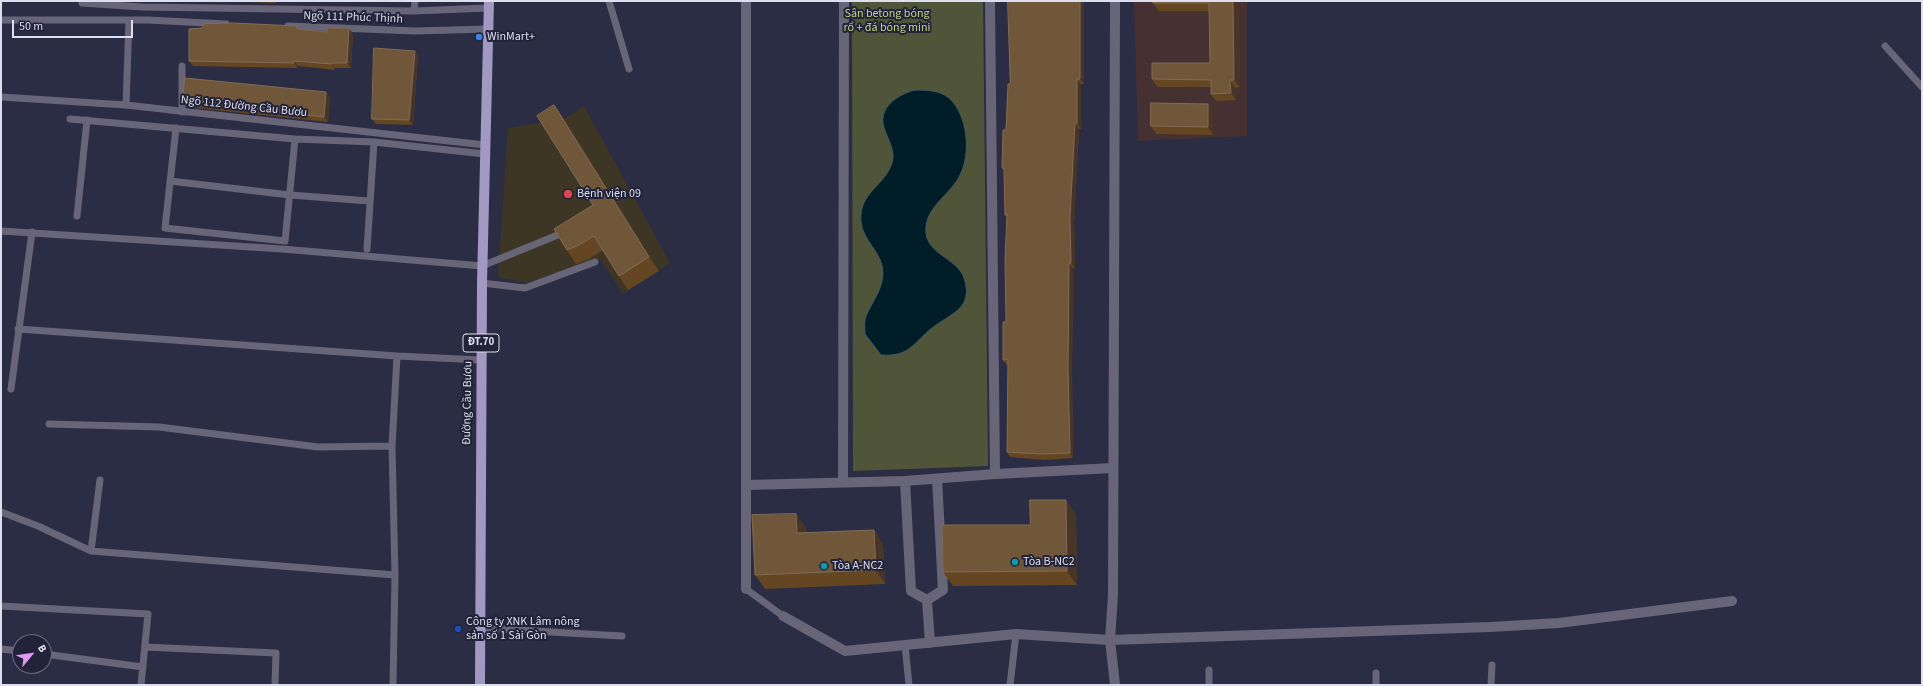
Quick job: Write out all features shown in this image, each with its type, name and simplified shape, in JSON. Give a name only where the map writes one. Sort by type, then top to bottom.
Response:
[{"type":"main road","name":"Đường Cầu Bươu","points":[[480,685],[482,266],[488,5]]},
{"type":"street","points":[[746,1],[746,590]]},
{"type":"street","points":[[843,483],[844,1]]},
{"type":"street","points":[[990,1],[995,474]]},
{"type":"street","points":[[1115,1],[1114,468],[1113,595],[1110,640],[1115,685]]},
{"type":"street","points":[[747,485],[905,481],[995,474],[1114,468]]},
{"type":"street","points":[[927,600],[943,590],[937,479]]},
{"type":"street","points":[[905,481],[911,591],[927,600]]},
{"type":"street","points":[[927,600],[930,643]]},
{"type":"street","points":[[783,616],[845,651],[1016,634],[1110,640],[1551,623],[1732,601]]},
{"type":"lane","points":[[82,1],[82,3],[414,12],[488,5]]},
{"type":"lane","points":[[414,1],[414,12]]},
{"type":"lane","points":[[609,1],[629,69]]},
{"type":"lane","points":[[1,20],[129,20],[236,24]]},
{"type":"lane","points":[[126,105],[129,20]]},
{"type":"lane","name":"Ngõ 111 Phúc Thịnh","points":[[282,26],[414,31],[488,29]]},
{"type":"lane","points":[[1885,46],[1922,87]]},
{"type":"lane","points":[[182,66],[182,112]]},
{"type":"lane","name":"Ngõ 112 Đường Cầu Bươu","points":[[1,97],[126,105],[485,149]]},
{"type":"lane","points":[[70,119],[295,139],[485,149]]},
{"type":"lane","points":[[77,216],[87,120]]},
{"type":"lane","points":[[176,128],[165,228],[285,241],[295,139]]},
{"type":"lane","points":[[367,249],[374,142]]},
{"type":"lane","points":[[170,181],[290,196],[369,201]]},
{"type":"lane","points":[[1,231],[274,248],[482,266],[561,234],[573,227]]},
{"type":"lane","points":[[11,389],[32,232]]},
{"type":"lane","points":[[482,283],[525,288],[595,262]]},
{"type":"lane","points":[[18,329],[397,356],[482,360]]},
{"type":"lane","points":[[394,685],[395,575],[392,446],[397,356]]},
{"type":"lane","points":[[49,424],[159,427],[318,447],[392,446]]},
{"type":"lane","points":[[91,551],[100,480]]},
{"type":"lane","points":[[1,512],[38,526],[91,551],[395,575]]},
{"type":"lane","points":[[746,590],[783,616]]},
{"type":"lane","points":[[1,606],[148,614],[146,647],[141,685]]},
{"type":"lane","points":[[480,628],[622,636]]},
{"type":"lane","points":[[1010,685],[1016,634]]},
{"type":"lane","points":[[905,645],[909,685]]},
{"type":"lane","points":[[146,647],[276,653],[275,685]]},
{"type":"lane","points":[[1,649],[12,650]]},
{"type":"lane","points":[[52,655],[143,667]]},
{"type":"lane","points":[[1491,685],[1492,665]]},
{"type":"lane","points":[[1209,670],[1209,685]]},
{"type":"lane","points":[[1376,673],[1376,685]]},
{"type":"shaded area","points":[[1134,1],[1247,1],[1247,136],[1138,141]]},
{"type":"shaded area","name":"Bệnh viện 09","points":[[584,106],[670,263],[623,294],[600,259],[526,283],[498,277],[508,128],[564,119]]},
{"type":"green space","name":"Sân betong bóng rổ + đá bóng mini","points":[[852,1],[983,1],[988,466],[853,471]]},
{"type":"water","points":[[915,90],[928,90],[945,95],[955,105],[964,124],[966,135],[966,156],[960,175],[931,212],[926,227],[926,236],[935,249],[955,265],[960,271],[964,278],[966,297],[959,309],[932,328],[910,348],[899,354],[881,355],[865,334],[865,320],[877,295],[883,279],[883,273],[880,259],[862,228],[861,211],[868,196],[884,178],[892,163],[892,150],[884,126],[884,113],[892,101],[896,98]]},
{"type":"building","points":[[1008,1],[1080,1],[1080,79],[1077,79],[1077,123],[1075,123],[1070,217],[1071,263],[1069,263],[1068,367],[1070,453],[1040,454],[1007,452],[1008,359],[1003,360],[1003,322],[1006,322],[1005,259],[1007,215],[1005,215],[1004,168],[1002,168],[1003,130],[1006,130],[1008,84],[1010,84]]},
{"type":"building","points":[[1153,1],[1233,1],[1234,80],[1230,80],[1231,93],[1211,94],[1211,80],[1152,79],[1152,63],[1210,63],[1209,3],[1153,3]]},
{"type":"building","points":[[233,23],[297,26],[297,29],[327,32],[327,28],[349,28],[347,63],[332,64],[294,61],[294,63],[189,61],[189,29],[202,28],[204,24]]},
{"type":"building","points":[[374,48],[415,51],[409,120],[372,119]]},
{"type":"building","points":[[185,78],[326,92],[324,117],[183,101]]},
{"type":"building","points":[[1151,103],[1208,104],[1208,127],[1151,126]]},
{"type":"building","points":[[554,105],[649,257],[619,276],[594,236],[567,250],[554,229],[593,205],[537,116]]},
{"type":"building","name":"Tòa B-NC2","points":[[1030,500],[1066,500],[1067,571],[943,572],[942,525],[1030,525]]},
{"type":"building","name":"Tòa A-NC2","points":[[796,514],[797,533],[874,530],[876,570],[755,575],[752,515]]},
{"type":"place","name":"WinMart+","points":[[479,37]]},
{"type":"place","name":"Bệnh viện 09","points":[[568,194]]},
{"type":"place","name":"Tòa B-NC2","points":[[1015,562]]},
{"type":"place","name":"Tòa A-NC2","points":[[824,566]]},
{"type":"place","name":"Công ty XNK Lâm nông sản số 1 Sài Gòn","points":[[458,629]]}]
